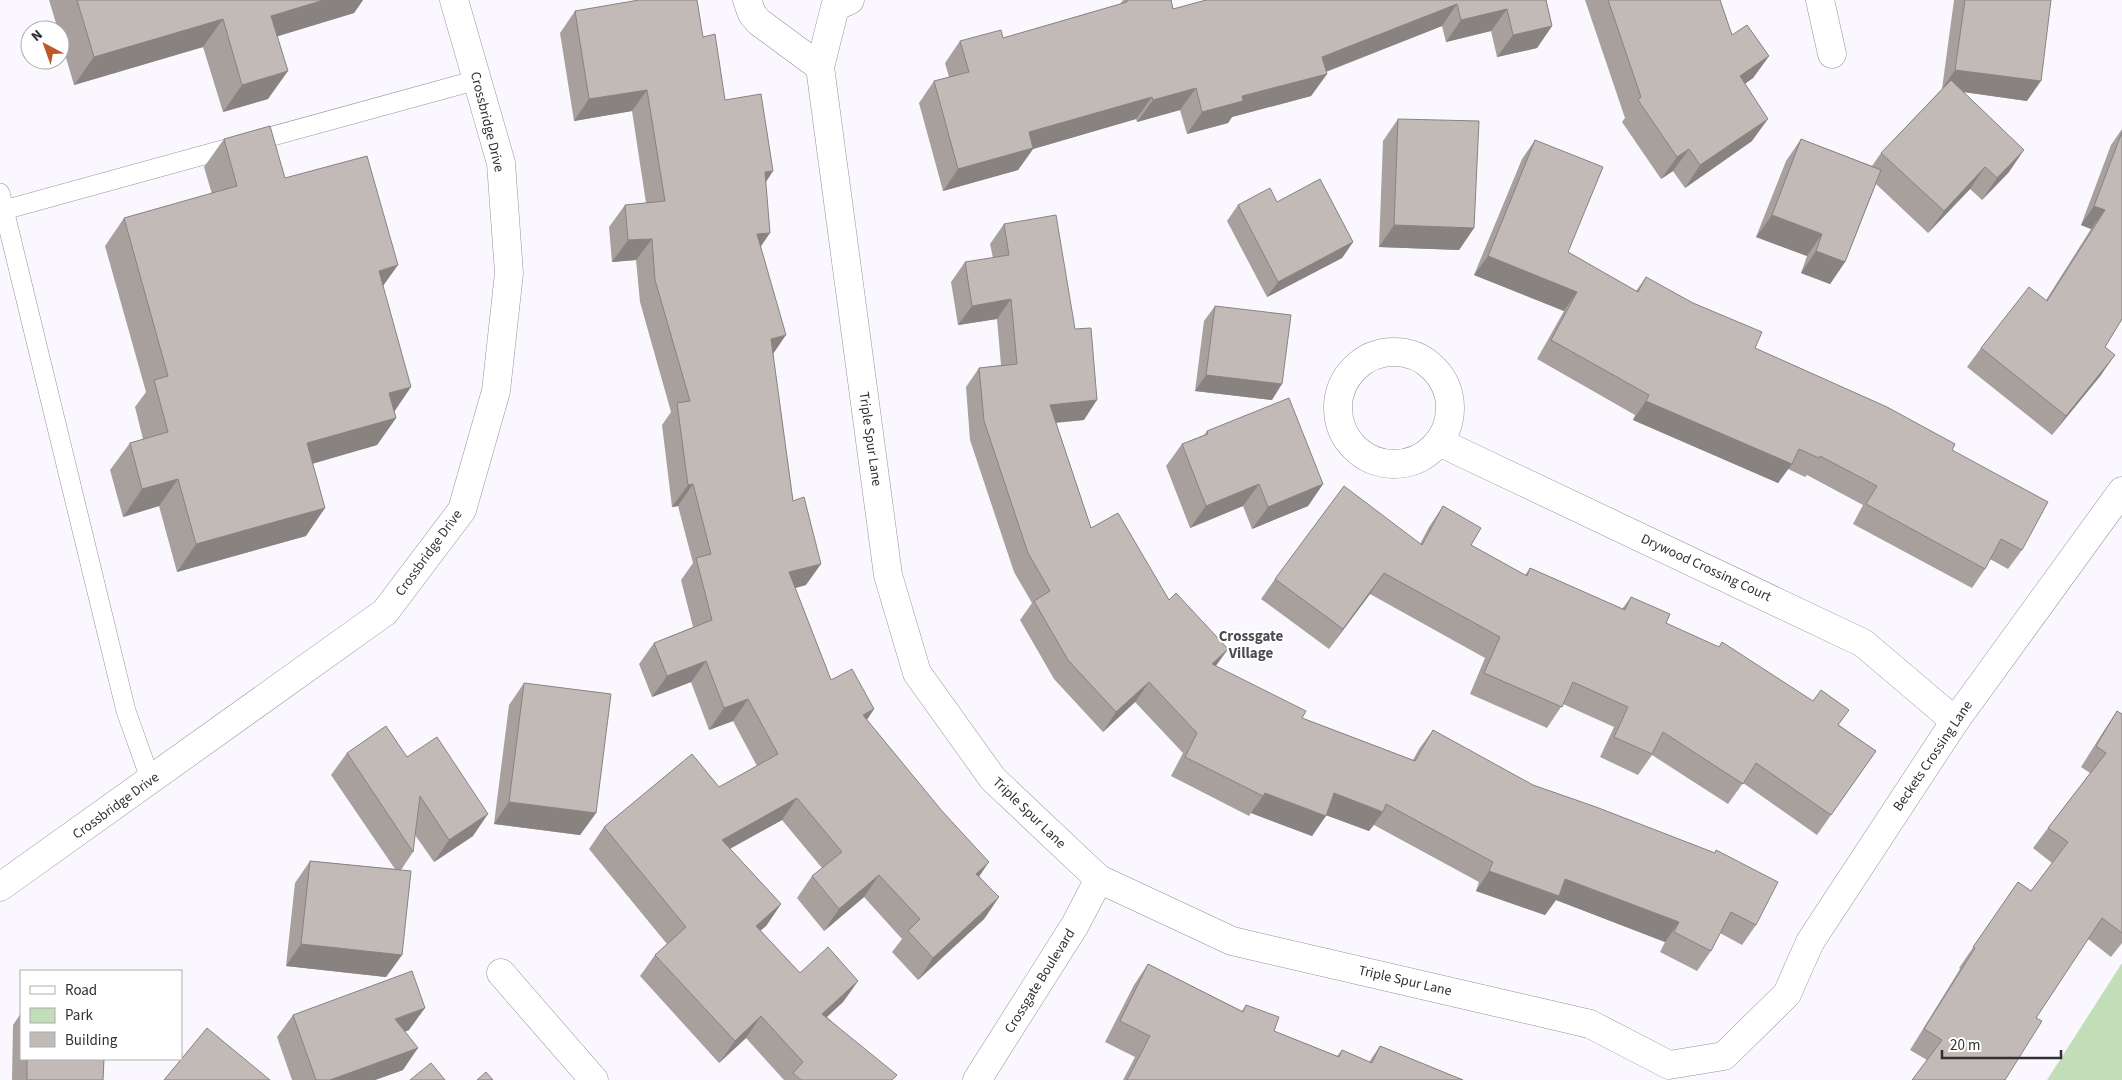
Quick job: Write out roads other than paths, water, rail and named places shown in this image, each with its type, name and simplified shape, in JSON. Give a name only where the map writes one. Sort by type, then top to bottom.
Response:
[{"type":"street","name":"Crossbridge Drive","points":[[0,888],[385,612],[462,510],[496,391],[509,273],[501,163],[454,0]]},
{"type":"street","points":[[747,0],[752,14],[759,22],[820,66]]},
{"type":"street","points":[[1820,0],[1832,54]]},
{"type":"street","name":"Triple Spur Lane","points":[[843,3],[820,66],[888,575],[917,673],[993,779],[1099,879],[1232,941],[1590,1024],[1669,1065],[1724,1056],[1754,1027]]},
{"type":"street","points":[[1394,351],[1412,354],[1428,362],[1440,375],[1448,391],[1450,408],[1447,426],[1439,442],[1426,454],[1410,462],[1393,464],[1376,461],[1360,454],[1347,441],[1338,416],[1337,407],[1340,390],[1348,374],[1361,361],[1377,354],[1394,351]]},
{"type":"street","name":"Drywood Crossing Court","points":[[1439,442],[1863,643],[1955,721]]},
{"type":"street","name":"Beckets Crossing Lane","points":[[1754,1027],[1787,994],[1810,942],[1955,721],[2121,494]]},
{"type":"street","name":"Crossgate Boulevard","points":[[977,1080],[1075,925],[1099,879]]},
{"type":"street","points":[[500,973],[594,1080]]},
{"type":"lane","points":[[151,781],[126,711],[1,205],[477,80]]},
{"type":"district","name":"Crossgate Village","points":[[1251,644]]}]
